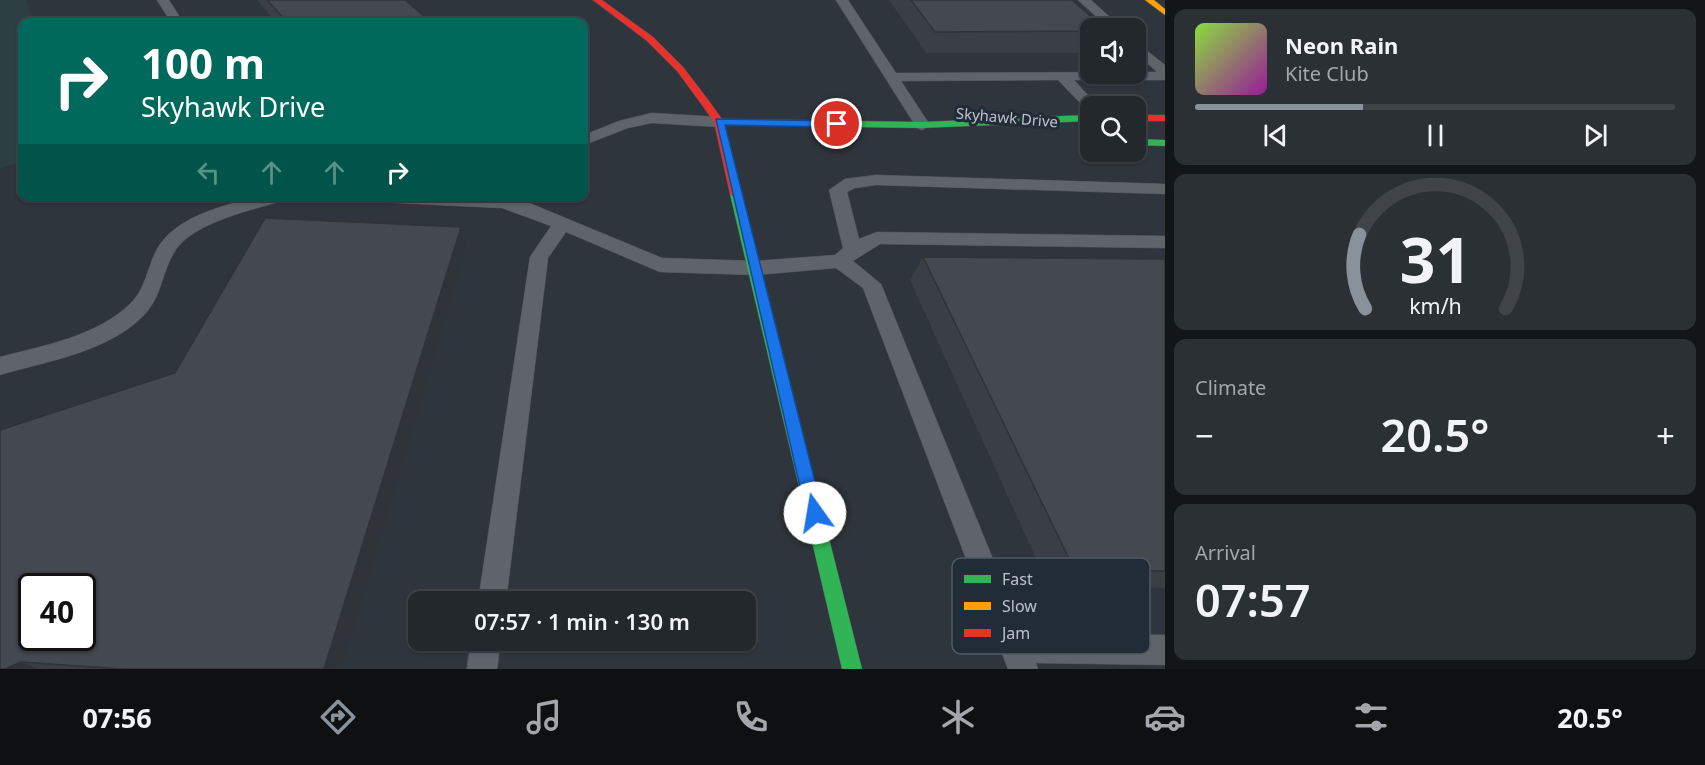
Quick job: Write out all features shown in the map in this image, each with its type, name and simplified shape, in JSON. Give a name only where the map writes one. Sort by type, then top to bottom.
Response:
[{"type":"street","points":[[597,0],[648,35],[674,60],[719,122],[852,669]]},
{"type":"street","points":[[1149,0],[1165,13]]},
{"type":"street","name":"Skyhawk Drive","points":[[719,122],[922,125],[1080,118]]},
{"type":"street","points":[[1146,118],[1165,118]]},
{"type":"street","name":"Skyhawk Drive","points":[[922,125],[1012,135]]},
{"type":"street","points":[[1146,142],[1165,143]]},
{"type":"lane","points":[[163,0],[174,18]]},
{"type":"lane","points":[[842,0],[889,77],[922,125]]},
{"type":"lane","points":[[1084,0],[1105,18]]},
{"type":"lane","points":[[1146,55],[1165,72]]},
{"type":"lane","points":[[1062,76],[1081,96]]},
{"type":"lane","points":[[889,77],[1165,76]]},
{"type":"lane","points":[[588,138],[624,124],[652,118],[719,122]]},
{"type":"lane","points":[[979,558],[871,284],[847,256],[848,226],[839,213],[838,190],[850,183],[876,180],[1165,189]]},
{"type":"lane","points":[[0,366],[92,339],[116,326],[138,308],[151,291],[166,248],[176,236],[204,222],[265,201]]},
{"type":"lane","points":[[478,201],[502,202],[521,206],[660,265],[756,268],[847,256],[876,238],[1165,242]]},
{"type":"lane","points":[[493,591],[539,257],[562,224]]},
{"type":"lane","points":[[1150,651],[1165,650]]},
{"type":"lane","points":[[482,669],[484,651]]},
{"type":"lane","points":[[1019,658],[1092,654]]},
{"type":"green space","points":[[0,0],[26,0],[33,18],[18,18],[18,163],[0,168]]},
{"type":"building","points":[[267,0],[405,0],[426,18],[283,18]]},
{"type":"building","points":[[911,0],[1072,0],[1093,18],[1080,18],[1080,31],[935,32]]},
{"type":"building","points":[[265,218],[461,227],[324,669],[122,669],[21,662],[0,669],[0,430],[175,373]]},
{"type":"building","points":[[923,257],[1165,259],[1165,571],[1150,571],[1150,558],[1069,558]]},
{"type":"traffic: fast","points":[[719,122],[922,125],[1080,118]]},
{"type":"traffic: fast","points":[[1146,142],[1165,143]]},
{"type":"traffic: fast","points":[[736,194],[852,669]]},
{"type":"traffic: slow","points":[[1149,0],[1165,13]]},
{"type":"traffic: jam","points":[[597,0],[650,39],[680,69],[706,103],[719,122],[736,194]]},
{"type":"traffic: jam","points":[[1146,118],[1165,118]]},
{"type":"route","points":[[815,513],[725,138],[719,122],[837,124]]}]
